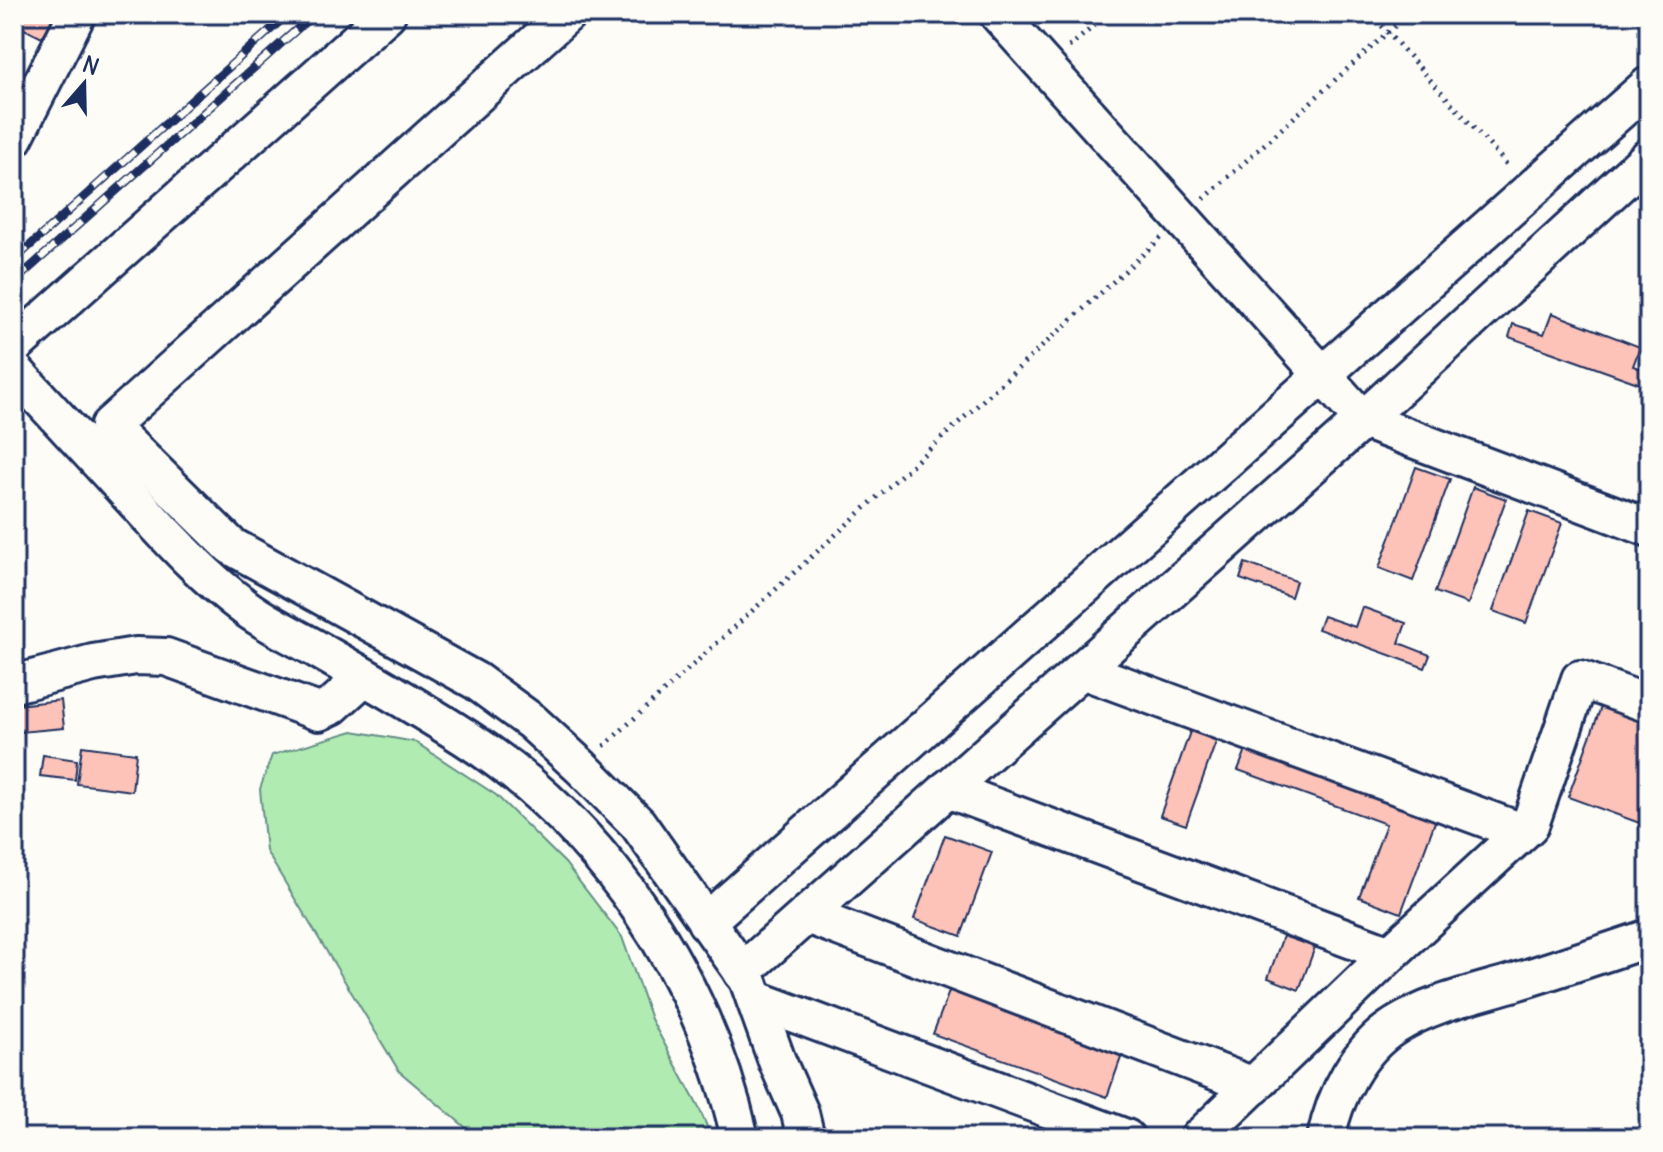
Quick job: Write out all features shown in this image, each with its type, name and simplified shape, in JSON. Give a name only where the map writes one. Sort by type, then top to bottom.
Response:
[{"type":"street","points":[[14,138],[77,14]]},
{"type":"street","points":[[14,346],[387,14]]},
{"type":"street","points":[[97,437],[567,14]]},
{"type":"street","points":[[998,14],[1363,420],[1649,528]]},
{"type":"street","points":[[706,922],[1649,85]]},
{"type":"street","points":[[749,986],[807,915],[1363,420],[1647,162]]},
{"type":"street","points":[[14,370],[231,546],[476,681],[532,722],[581,767],[638,824],[749,986],[800,1113],[806,1138]]},
{"type":"street","points":[[97,437],[202,574],[249,611],[468,739],[526,782],[576,830],[624,885],[686,985],[717,1061],[740,1138]]},
{"type":"street","points":[[14,684],[93,663],[136,656],[166,657],[319,712],[332,706],[364,677]]},
{"type":"street","points":[[1082,670],[1522,832]]},
{"type":"street","points":[[1199,1138],[1390,954],[1530,825],[1580,679],[1649,704]]},
{"type":"street","points":[[947,789],[1390,954]]},
{"type":"street","points":[[807,915],[1254,1086]]},
{"type":"street","points":[[1326,1138],[1345,1083],[1365,1052],[1394,1026],[1442,1004],[1649,938]]},
{"type":"street","points":[[749,986],[1126,1138]]},
{"type":"path","points":[[1066,50],[1108,14]]},
{"type":"path","points":[[1371,14],[1531,191]]},
{"type":"path","points":[[581,767],[1408,14]]},
{"type":"green space","points":[[353,731],[415,742],[496,795],[565,863],[622,937],[651,1019],[712,1138],[478,1138],[399,1071],[266,851],[260,789],[272,755]]},
{"type":"building","points":[[14,14],[55,14],[42,38],[14,24]]},
{"type":"building","points":[[1552,313],[1640,347],[1633,366],[1649,372],[1649,387],[1509,337],[1513,324],[1544,334]]},
{"type":"building","points":[[1416,467],[1450,479],[1413,581],[1379,568]]},
{"type":"building","points":[[1473,487],[1506,499],[1468,604],[1435,592]]},
{"type":"building","points":[[1529,511],[1562,523],[1526,623],[1493,611]]},
{"type":"building","points":[[1245,563],[1296,581],[1291,597],[1240,579]]},
{"type":"building","points":[[1362,607],[1406,623],[1399,643],[1430,655],[1425,668],[1318,629],[1323,616],[1355,627]]},
{"type":"building","points":[[61,700],[64,728],[20,732],[17,705]]},
{"type":"building","points":[[1601,707],[1649,724],[1649,814],[1645,825],[1568,797]]},
{"type":"building","points":[[1191,729],[1217,739],[1186,825],[1160,816]]},
{"type":"building","points":[[82,746],[136,753],[132,791],[77,784]]},
{"type":"building","points":[[1246,750],[1436,819],[1401,913],[1359,897],[1386,824],[1238,770]]},
{"type":"building","points":[[43,755],[77,760],[75,780],[40,776]]},
{"type":"building","points":[[945,835],[992,852],[961,936],[914,919]]},
{"type":"building","points":[[1283,936],[1315,947],[1299,990],[1268,978]]},
{"type":"building","points":[[950,989],[1123,1052],[1107,1097],[933,1034]]},
{"type":"railway","points":[[14,260],[288,14]]},
{"type":"railway","points":[[14,282],[314,14]]}]
